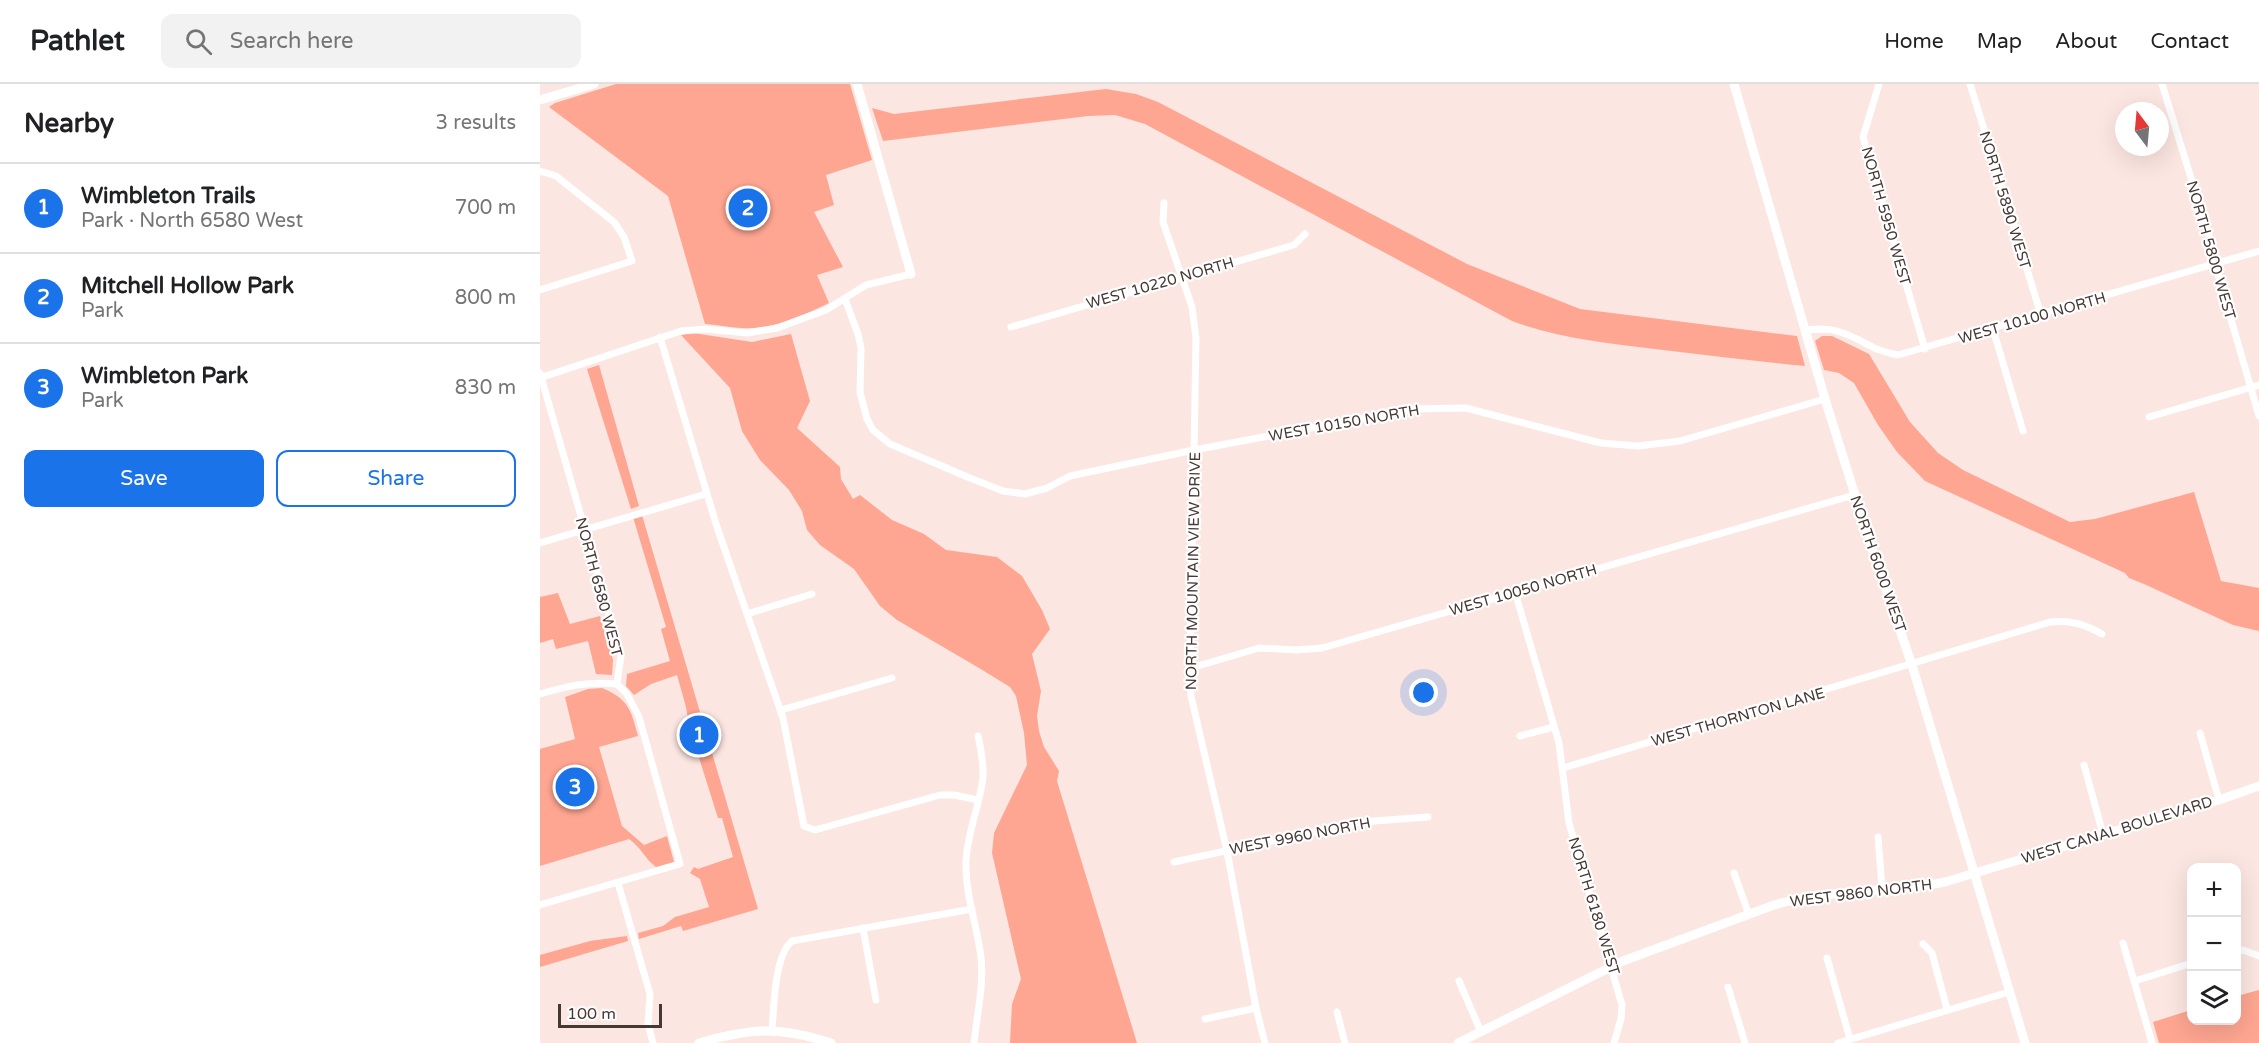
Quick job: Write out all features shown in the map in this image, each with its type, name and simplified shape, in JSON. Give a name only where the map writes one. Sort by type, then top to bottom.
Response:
[{"type":"street","points":[[540,100],[594,84]]},
{"type":"street","points":[[540,376],[614,354],[660,337],[689,330],[747,333],[777,328],[826,310],[866,285],[912,273],[857,84]]},
{"type":"street","name":"NORTH 6000 WEST","points":[[1734,84],[1854,495],[1912,665],[2025,1043]]},
{"type":"street","name":"NORTH 5950 WEST","points":[[1879,84],[1863,137],[1925,349]]},
{"type":"street","name":"NORTH 5890 WEST","points":[[1970,84],[2041,315]]},
{"type":"street","name":"NORTH 5800 WEST","points":[[2162,84],[2217,262],[2217,271],[2259,416]]},
{"type":"street","points":[[540,171],[556,176],[614,222],[624,237],[632,261],[540,290]]},
{"type":"street","name":"NORTH MOUNTAIN VIEW DRIVE","points":[[1164,203],[1163,222],[1192,307],[1196,338],[1191,696],[1227,850],[1256,1008],[1265,1043]]},
{"type":"street","name":"WEST 10220 NORTH","points":[[1011,327],[1294,245],[1305,234]]},
{"type":"street","name":"WEST 10100 NORTH","points":[[1806,330],[1839,332],[1881,353],[1898,355],[2259,251]]},
{"type":"street","name":"WEST 10150 NORTH","points":[[845,299],[861,348],[860,392],[867,419],[873,430],[890,444],[970,478],[1003,491],[1025,494],[1047,488],[1070,476],[1412,409],[1466,408],[1601,443],[1638,446],[1680,441],[1825,399]]},
{"type":"street","points":[[1993,329],[2023,431]]},
{"type":"street","points":[[660,337],[706,494],[781,710],[802,821],[809,830],[818,830],[934,796],[954,795],[978,800]]},
{"type":"street","name":"NORTH 6580 WEST","points":[[540,376],[621,656],[617,684]]},
{"type":"street","points":[[2149,417],[2259,385]]},
{"type":"street","points":[[540,543],[706,494]]},
{"type":"street","name":"WEST 10050 NORTH","points":[[1191,668],[1259,648],[1296,650],[1322,648],[1854,495]]},
{"type":"street","name":"NORTH 6180 WEST","points":[[1515,592],[1554,727],[1563,768],[1569,823],[1622,1005],[1622,1018],[1614,1043]]},
{"type":"street","points":[[747,614],[812,594]]},
{"type":"street","points":[[1912,665],[2050,622],[2081,623],[2102,634]]},
{"type":"street","name":"WEST THORNTON LANE","points":[[1563,768],[1912,665]]},
{"type":"street","points":[[781,710],[892,678]]},
{"type":"street","points":[[540,694],[579,683],[601,682],[617,684],[627,694],[639,717],[680,864],[540,905]]},
{"type":"street","points":[[1520,736],[1554,727]]},
{"type":"street","points":[[2199,733],[2218,800]]},
{"type":"street","points":[[975,1043],[982,976],[979,941],[967,887],[966,862],[968,839],[983,771],[978,736]]},
{"type":"street","points":[[2084,765],[2103,834]]},
{"type":"street","name":"WEST CANAL BOULEVARD","points":[[1975,873],[2259,786]]},
{"type":"street","name":"WEST 9960 NORTH","points":[[1174,862],[1361,822],[1428,818]]},
{"type":"street","points":[[1878,837],[1882,888]]},
{"type":"street","points":[[1734,873],[1749,915]]},
{"type":"street","name":"WEST 9860 NORTH","points":[[1612,966],[1653,949],[1798,898],[1882,888],[1919,887],[1975,873]]},
{"type":"street","points":[[618,882],[650,994],[648,1024],[653,1043]]},
{"type":"street","points":[[772,1030],[780,968],[784,952],[789,944],[800,939],[972,909]]},
{"type":"street","points":[[863,928],[876,1000]]},
{"type":"street","points":[[2123,943],[2152,1043]]},
{"type":"street","points":[[1923,944],[1932,953],[1947,1010]]},
{"type":"street","points":[[2241,950],[2257,954]]},
{"type":"street","points":[[1827,958],[1850,1039]]},
{"type":"street","points":[[2135,981],[2187,965]]},
{"type":"street","points":[[1458,1043],[1612,966]]},
{"type":"street","points":[[1459,981],[1481,1032]]},
{"type":"street","points":[[1728,987],[1745,1043]]},
{"type":"street","points":[[1838,1043],[2009,992]]},
{"type":"street","points":[[1205,1020],[1256,1008]]},
{"type":"street","points":[[1337,1011],[1345,1043]]},
{"type":"street","points":[[699,1043],[743,1031],[772,1030],[831,1043]]},
{"type":"shaded area","points":[[616,84],[850,84],[872,160],[826,175],[834,205],[814,212],[843,267],[817,275],[829,303],[792,319],[763,327],[741,328],[705,324],[668,196],[549,107],[555,103]]},
{"type":"shaded area","points":[[1106,89],[1136,94],[1158,102],[1467,264],[1580,309],[1797,336],[1805,366],[1601,342],[1547,332],[1512,321],[1145,124],[1115,115],[1088,116],[883,141],[872,108],[894,114]]},
{"type":"shaded area","points":[[693,333],[752,342],[791,334],[810,401],[797,428],[840,467],[841,479],[853,499],[860,495],[892,520],[924,534],[946,550],[997,557],[1022,576],[1042,610],[1050,629],[1032,654],[1041,691],[1037,716],[1039,731],[1044,747],[1059,771],[1057,781],[1137,1043],[1010,1043],[1012,1004],[1021,979],[992,853],[994,833],[1027,765],[1024,733],[1016,696],[1010,687],[897,620],[880,606],[854,569],[820,545],[807,530],[802,511],[789,490],[760,460],[742,431],[730,388],[681,335]]},
{"type":"shaded area","points":[[1822,336],[1832,336],[1869,354],[1910,422],[1938,453],[1963,470],[2070,522],[2095,519],[2194,492],[2221,581],[2259,588],[2259,631],[2233,625],[1925,481],[1897,452],[1878,425],[1854,383],[1839,373],[1824,370],[1815,341]]},
{"type":"shaded area","points":[[599,365],[639,506],[631,509],[587,369]]},
{"type":"shaded area","points":[[642,515],[758,909],[683,931],[681,926],[639,939],[638,933],[663,926],[675,917],[709,907],[700,879],[690,873],[694,867],[698,869],[733,857],[722,818],[718,818],[689,726],[677,675],[651,684],[634,695],[626,686],[627,674],[670,661],[661,629],[666,627],[633,517]]},
{"type":"shaded area","points":[[558,593],[570,624],[600,616],[613,660],[612,675],[596,674],[588,641],[556,649],[553,639],[540,643],[540,597]]},
{"type":"shaded area","points":[[602,688],[618,696],[627,706],[638,736],[599,747],[622,826],[644,845],[667,836],[674,862],[656,867],[629,839],[540,866],[540,749],[575,739],[565,697],[588,689]]},
{"type":"shaded area","points":[[627,936],[628,941],[540,967],[540,955],[590,941]]},
{"type":"shaded area","points":[[2259,990],[2259,1043],[2159,1043],[2153,1022],[2187,1011],[2187,1025],[2241,1025],[2241,995]]},
{"type":"place","name":"Mitchell Hollow Park","points":[[748,208]]},
{"type":"place","name":"Wimbleton Trails","points":[[699,735]]},
{"type":"place","name":"Wimbleton Park","points":[[575,787]]}]
